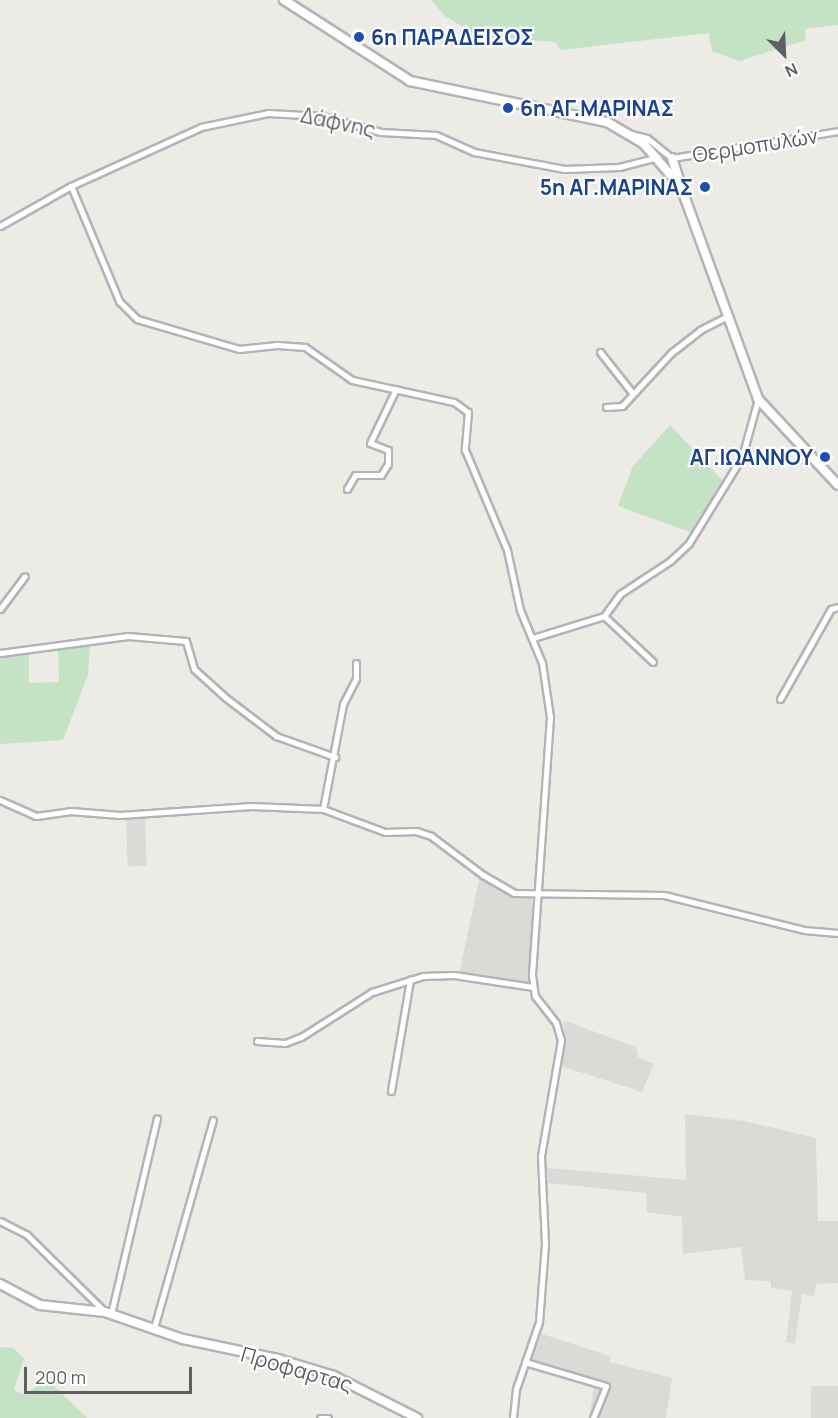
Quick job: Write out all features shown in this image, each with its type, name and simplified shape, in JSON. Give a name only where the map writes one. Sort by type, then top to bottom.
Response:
[{"type":"main road","points":[[284,0],[410,81],[607,122],[631,134],[657,158],[681,187]]},
{"type":"main road","points":[[672,158],[758,399],[838,485]]},
{"type":"main road","name":"Προφαρτας","points":[[0,1284],[40,1305],[108,1313],[154,1328],[349,1381],[417,1418]]},
{"type":"street","name":"Δάφνης","points":[[0,226],[71,186],[201,127],[268,112],[322,116],[381,132],[436,135],[474,152],[564,169],[619,167],[657,158]]},
{"type":"street","name":"Θερμοπυλών","points":[[672,158],[838,131]]},
{"type":"street","points":[[631,134],[645,137],[672,158]]},
{"type":"street","points":[[71,186],[119,301],[137,319],[239,349],[277,345],[305,347],[352,380],[454,402],[468,412],[465,450],[507,550],[520,610],[533,638],[548,687],[550,717],[535,895],[533,987],[539,1003],[556,1023],[561,1040],[541,1156],[545,1244],[539,1323],[525,1362],[513,1418]]},
{"type":"street","points":[[606,406],[622,406],[671,353],[700,330],[728,316]]},
{"type":"street","points":[[600,352],[633,394]]},
{"type":"street","points":[[347,489],[355,475],[381,475],[388,464],[388,450],[370,443],[396,389]]},
{"type":"street","points":[[533,638],[604,616],[620,594],[670,561],[696,535],[723,482],[742,457],[749,422],[758,399]]},
{"type":"street","points":[[0,609],[25,576]]},
{"type":"street","points":[[780,699],[831,609],[838,607]]},
{"type":"street","points":[[604,616],[653,662]]},
{"type":"street","points":[[0,653],[128,636],[186,641],[194,669],[226,698],[276,736],[335,757]]},
{"type":"street","points":[[323,809],[335,757],[343,704],[356,678],[356,663]]},
{"type":"street","points":[[0,800],[36,816],[70,811],[120,815],[252,806],[323,809],[385,832],[416,831],[431,836],[490,880],[514,893],[664,895],[804,930],[838,933]]},
{"type":"street","points":[[257,1041],[285,1043],[301,1037],[372,992],[410,980],[440,974],[533,987]]},
{"type":"street","points":[[392,1091],[410,980]]},
{"type":"street","points":[[108,1313],[157,1118]]},
{"type":"street","points":[[154,1328],[213,1120]]},
{"type":"street","points":[[0,1221],[27,1235],[108,1313]]},
{"type":"street","points":[[525,1362],[606,1386],[593,1418]]},
{"type":"street","points":[[320,1418],[328,1418]]},
{"type":"shaded area","points":[[145,818],[147,866],[128,867],[126,819]]},
{"type":"shaded area","points":[[480,875],[515,896],[532,897],[532,984],[459,974]]},
{"type":"shaded area","points":[[563,1020],[636,1047],[638,1057],[654,1064],[642,1092],[561,1066],[566,1040]]},
{"type":"shaded area","points":[[685,1114],[744,1121],[816,1138],[818,1221],[838,1221],[838,1283],[816,1284],[814,1296],[802,1294],[795,1344],[786,1342],[792,1291],[771,1288],[771,1281],[745,1280],[741,1247],[683,1254],[682,1217],[647,1212],[646,1193],[548,1183],[547,1168],[686,1180]]},
{"type":"shaded area","points":[[542,1334],[610,1356],[610,1362],[672,1378],[666,1418],[589,1418],[594,1386],[591,1382],[529,1366]]},
{"type":"shaded area","points":[[811,1386],[838,1386],[838,1418],[811,1418]]},
{"type":"green space","points":[[431,0],[838,0],[838,25],[805,29],[806,40],[739,61],[712,51],[709,33],[561,50],[555,42],[478,36],[445,16]]},
{"type":"green space","points":[[670,425],[722,480],[692,533],[618,506],[633,466]]},
{"type":"green space","points":[[90,642],[88,675],[63,740],[0,744],[0,656],[29,652],[29,683],[59,682],[58,648]]},
{"type":"green space","points":[[0,1347],[13,1348],[24,1358],[14,1390],[25,1395],[47,1379],[87,1418],[0,1418]]},
{"type":"place","name":"6η ΠΑΡΑΔΕΙΣΟΣ","points":[[359,37]]},
{"type":"place","name":"6η ΑΓ.ΜΑΡΙΝΑΣ","points":[[508,108]]},
{"type":"place","name":"5η ΑΓ.ΜΑΡΙΝΑΣ","points":[[705,187]]},
{"type":"place","name":"ΑΓ.ΙΩΑΝΝΟΥ","points":[[825,457]]}]
